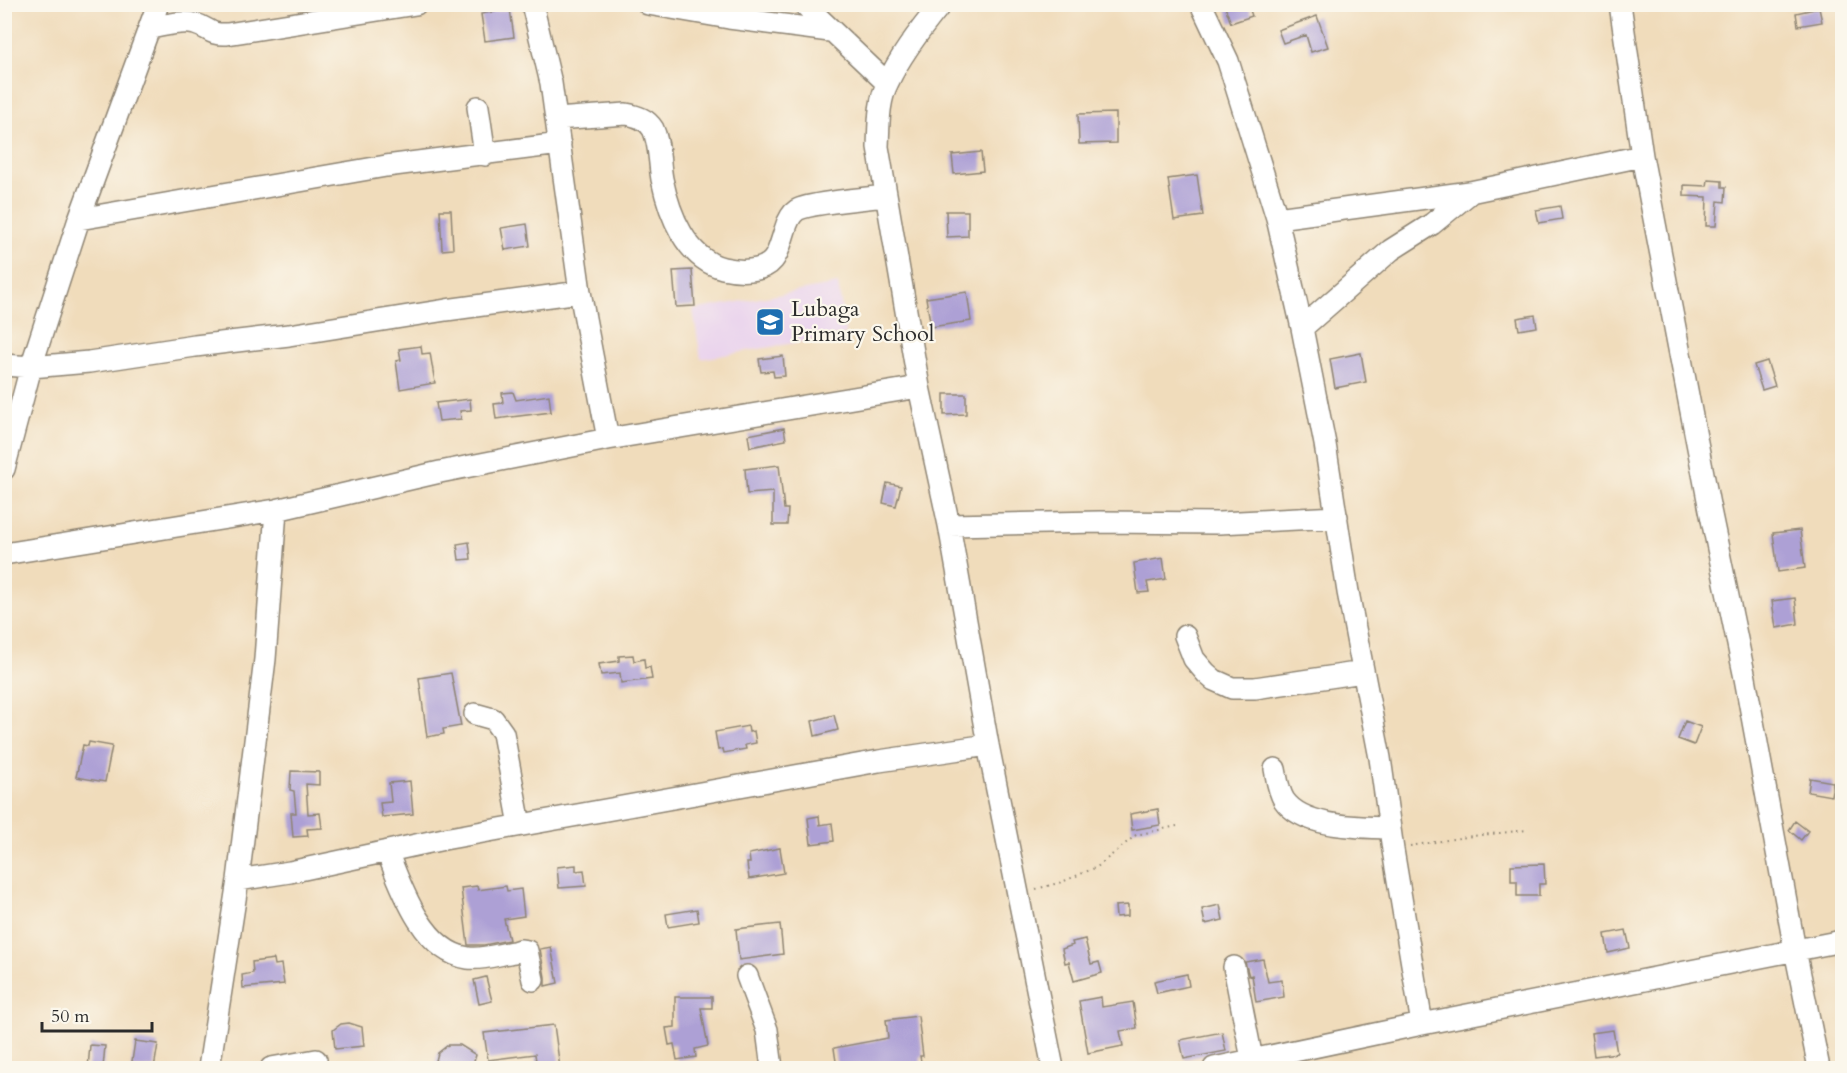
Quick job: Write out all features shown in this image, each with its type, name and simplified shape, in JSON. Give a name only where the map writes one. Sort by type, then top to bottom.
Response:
[{"type":"street","points":[[4,469],[31,367],[79,219],[158,4]]},
{"type":"street","points":[[150,28],[188,22],[197,24],[209,32],[227,34],[416,4]]},
{"type":"street","points":[[532,4],[551,83],[580,292],[608,439]]},
{"type":"street","points":[[648,4],[831,31]]},
{"type":"street","points":[[804,4],[887,83]]},
{"type":"street","points":[[941,4],[925,23],[887,83],[880,114],[878,147],[919,387],[949,525],[970,633],[988,745],[1053,1068]]},
{"type":"street","points":[[1201,4],[1228,61],[1277,218],[1302,328],[1337,517],[1348,592],[1380,758],[1422,1024]]},
{"type":"street","points":[[1620,4],[1642,156],[1819,1068]]},
{"type":"street","points":[[478,107],[485,155]]},
{"type":"street","points":[[556,119],[626,114],[645,120],[652,129],[665,189],[680,230],[696,254],[725,269],[742,271],[767,267],[773,262],[778,252],[786,226],[793,213],[799,209],[812,205],[886,196]]},
{"type":"street","points":[[79,219],[386,166],[560,144]]},
{"type":"street","points":[[1277,218],[1470,192],[1642,156]]},
{"type":"street","points":[[1302,328],[1391,250],[1432,224],[1470,192]]},
{"type":"street","points":[[4,365],[31,367],[89,362],[580,292]]},
{"type":"street","points":[[4,554],[276,510],[440,472],[608,439],[919,387]]},
{"type":"street","points":[[209,1068],[238,880],[265,659],[276,510]]},
{"type":"street","points":[[949,525],[1219,523],[1337,517]]},
{"type":"street","points":[[1185,636],[1194,658],[1206,673],[1214,680],[1232,688],[1255,688],[1363,672]]},
{"type":"street","points":[[476,714],[494,718],[503,733],[520,825]]},
{"type":"street","points":[[238,880],[290,872],[520,825],[879,761],[988,745]]},
{"type":"street","points":[[1275,769],[1277,785],[1285,801],[1300,814],[1343,826],[1390,828]]},
{"type":"street","points":[[387,851],[404,895],[419,920],[438,944],[466,958],[527,951],[533,980]]},
{"type":"street","points":[[1225,1067],[1252,1059],[1422,1024],[1842,941]]},
{"type":"street","points":[[1234,967],[1252,1059]]},
{"type":"street","points":[[747,976],[767,1030],[772,1068]]},
{"type":"street","points":[[270,1068],[316,1060]]},
{"type":"path","points":[[1018,894],[1062,882],[1091,870],[1136,835],[1177,826]]},
{"type":"path","points":[[1393,850],[1472,836],[1527,830]]},
{"type":"shaded area","name":"Lubaga Primary School","points":[[838,284],[846,334],[701,359],[693,310]]},
{"type":"building","points":[[1224,4],[1248,4],[1252,16],[1231,23]]},
{"type":"building","points":[[1819,8],[1822,22],[1798,26],[1796,13]]},
{"type":"building","points":[[510,9],[514,37],[485,41],[481,14]]},
{"type":"building","points":[[1317,16],[1328,47],[1311,52],[1306,35],[1283,43],[1278,30]]},
{"type":"building","points":[[1116,113],[1116,143],[1079,144],[1078,114]]},
{"type":"building","points":[[981,152],[983,171],[954,174],[952,155]]},
{"type":"building","points":[[1197,175],[1203,216],[1174,220],[1168,179]]},
{"type":"building","points":[[1708,180],[1722,181],[1722,187],[1726,187],[1725,202],[1718,201],[1716,226],[1706,226],[1707,197],[1684,196],[1684,185],[1707,186]]},
{"type":"building","points":[[1560,206],[1562,219],[1539,223],[1536,210]]},
{"type":"building","points":[[440,210],[451,210],[453,249],[442,250]]},
{"type":"building","points":[[946,211],[968,211],[968,236],[947,237]]},
{"type":"building","points":[[527,224],[530,246],[505,250],[501,228]]},
{"type":"building","points":[[692,270],[695,306],[676,307],[673,271]]},
{"type":"building","points":[[967,292],[971,321],[931,327],[926,298]]},
{"type":"building","points":[[1535,315],[1537,327],[1519,330],[1517,318]]},
{"type":"building","points":[[421,346],[422,354],[430,353],[435,383],[400,389],[396,361],[401,360],[399,349]]},
{"type":"building","points":[[1361,353],[1366,382],[1335,388],[1330,359]]},
{"type":"building","points":[[783,356],[785,376],[774,377],[773,371],[761,372],[759,359]]},
{"type":"building","points":[[1767,361],[1775,386],[1762,390],[1754,365]]},
{"type":"building","points":[[513,392],[516,400],[549,395],[551,412],[496,419],[494,404],[503,403],[502,393]]},
{"type":"building","points":[[944,394],[966,394],[966,414],[944,415]]},
{"type":"building","points":[[470,399],[471,410],[460,411],[461,419],[439,421],[436,403]]},
{"type":"building","points":[[784,428],[786,440],[750,447],[748,435]]},
{"type":"building","points":[[779,465],[784,509],[788,509],[787,525],[773,525],[773,492],[747,494],[745,469]]},
{"type":"building","points":[[887,483],[901,486],[896,506],[883,503]]},
{"type":"building","points":[[1800,530],[1805,568],[1778,572],[1773,533]]},
{"type":"building","points":[[469,542],[471,559],[459,560],[457,544]]},
{"type":"building","points":[[1163,558],[1166,579],[1147,582],[1149,592],[1138,593],[1134,563]]},
{"type":"building","points":[[1795,598],[1798,624],[1776,628],[1772,601]]},
{"type":"building","points":[[633,655],[634,661],[644,659],[645,668],[650,667],[652,679],[621,683],[620,673],[601,675],[599,664],[619,661],[619,656]]},
{"type":"building","points":[[451,673],[461,726],[443,729],[444,734],[427,737],[419,678]]},
{"type":"building","points":[[834,715],[838,730],[815,736],[812,721]]},
{"type":"building","points":[[1685,721],[1701,727],[1694,745],[1678,739]]},
{"type":"building","points":[[748,726],[749,732],[754,731],[756,743],[745,745],[746,749],[724,753],[723,749],[718,750],[715,732]]},
{"type":"building","points":[[89,742],[112,746],[105,782],[76,777],[83,745],[88,746]]},
{"type":"building","points":[[291,771],[319,772],[319,785],[306,784],[308,814],[320,813],[322,828],[307,829],[308,836],[293,837],[291,813],[296,813],[294,791],[290,790]]},
{"type":"building","points":[[1810,778],[1833,782],[1831,796],[1808,792]]},
{"type":"building","points":[[410,781],[413,814],[382,817],[380,803],[391,802],[389,783]]},
{"type":"building","points":[[1158,809],[1160,825],[1132,830],[1130,814]]},
{"type":"building","points":[[819,816],[820,825],[832,823],[834,841],[811,844],[808,818]]},
{"type":"building","points":[[1795,821],[1808,831],[1801,840],[1789,830]]},
{"type":"building","points":[[780,848],[784,873],[749,879],[747,863],[750,863],[749,854]]},
{"type":"building","points":[[1544,864],[1545,884],[1539,884],[1539,896],[1517,896],[1517,881],[1511,881],[1511,865]]},
{"type":"building","points":[[576,865],[576,871],[584,870],[586,886],[559,888],[557,867]]},
{"type":"building","points":[[477,886],[478,890],[506,886],[507,891],[521,889],[524,916],[504,919],[509,940],[484,945],[468,945],[461,888]]},
{"type":"building","points":[[1128,905],[1128,916],[1116,917],[1115,906]]},
{"type":"building","points":[[1220,905],[1223,920],[1205,924],[1202,909]]},
{"type":"building","points":[[697,909],[699,922],[668,927],[666,914]]},
{"type":"building","points":[[780,924],[783,954],[739,960],[736,929]]},
{"type":"building","points":[[1626,930],[1630,948],[1608,953],[1605,934]]},
{"type":"building","points":[[1085,939],[1091,964],[1099,962],[1102,973],[1074,981],[1069,962],[1065,963],[1062,949],[1073,945],[1072,942]]},
{"type":"building","points":[[551,947],[558,983],[545,986],[540,949]]},
{"type":"building","points":[[274,959],[275,965],[281,964],[284,984],[243,988],[242,975],[253,973],[252,962]]},
{"type":"building","points":[[1263,959],[1268,982],[1282,980],[1284,997],[1256,1002],[1252,975],[1249,976],[1245,962]]},
{"type":"building","points":[[1187,974],[1189,986],[1157,993],[1154,981]]},
{"type":"building","points":[[486,977],[492,1001],[479,1004],[474,980]]},
{"type":"building","points":[[675,997],[712,997],[712,1008],[701,1008],[708,1046],[695,1049],[696,1057],[677,1060],[674,1044],[669,1045],[666,1028],[675,1027]]},
{"type":"building","points":[[1101,997],[1102,1007],[1133,1002],[1137,1028],[1120,1031],[1123,1046],[1088,1053],[1079,1001]]},
{"type":"building","points":[[918,1016],[923,1056],[920,1056],[922,1068],[874,1068],[873,1063],[837,1068],[834,1048],[888,1038],[886,1020]]},
{"type":"building","points":[[349,1023],[362,1027],[364,1046],[335,1049],[333,1030],[341,1024]]},
{"type":"building","points":[[554,1025],[560,1068],[537,1068],[535,1054],[488,1060],[484,1033]]},
{"type":"building","points":[[1613,1030],[1617,1053],[1594,1056],[1591,1033]]},
{"type":"building","points":[[1222,1032],[1226,1051],[1184,1059],[1180,1040]]},
{"type":"building","points":[[135,1041],[158,1044],[154,1068],[131,1068]]},
{"type":"building","points":[[90,1045],[105,1046],[103,1068],[88,1068]]},
{"type":"building","points":[[448,1045],[460,1045],[476,1055],[472,1068],[434,1068],[438,1053]]},
{"type":"place","name":"Lubaga Primary School","points":[[770,322]]}]
